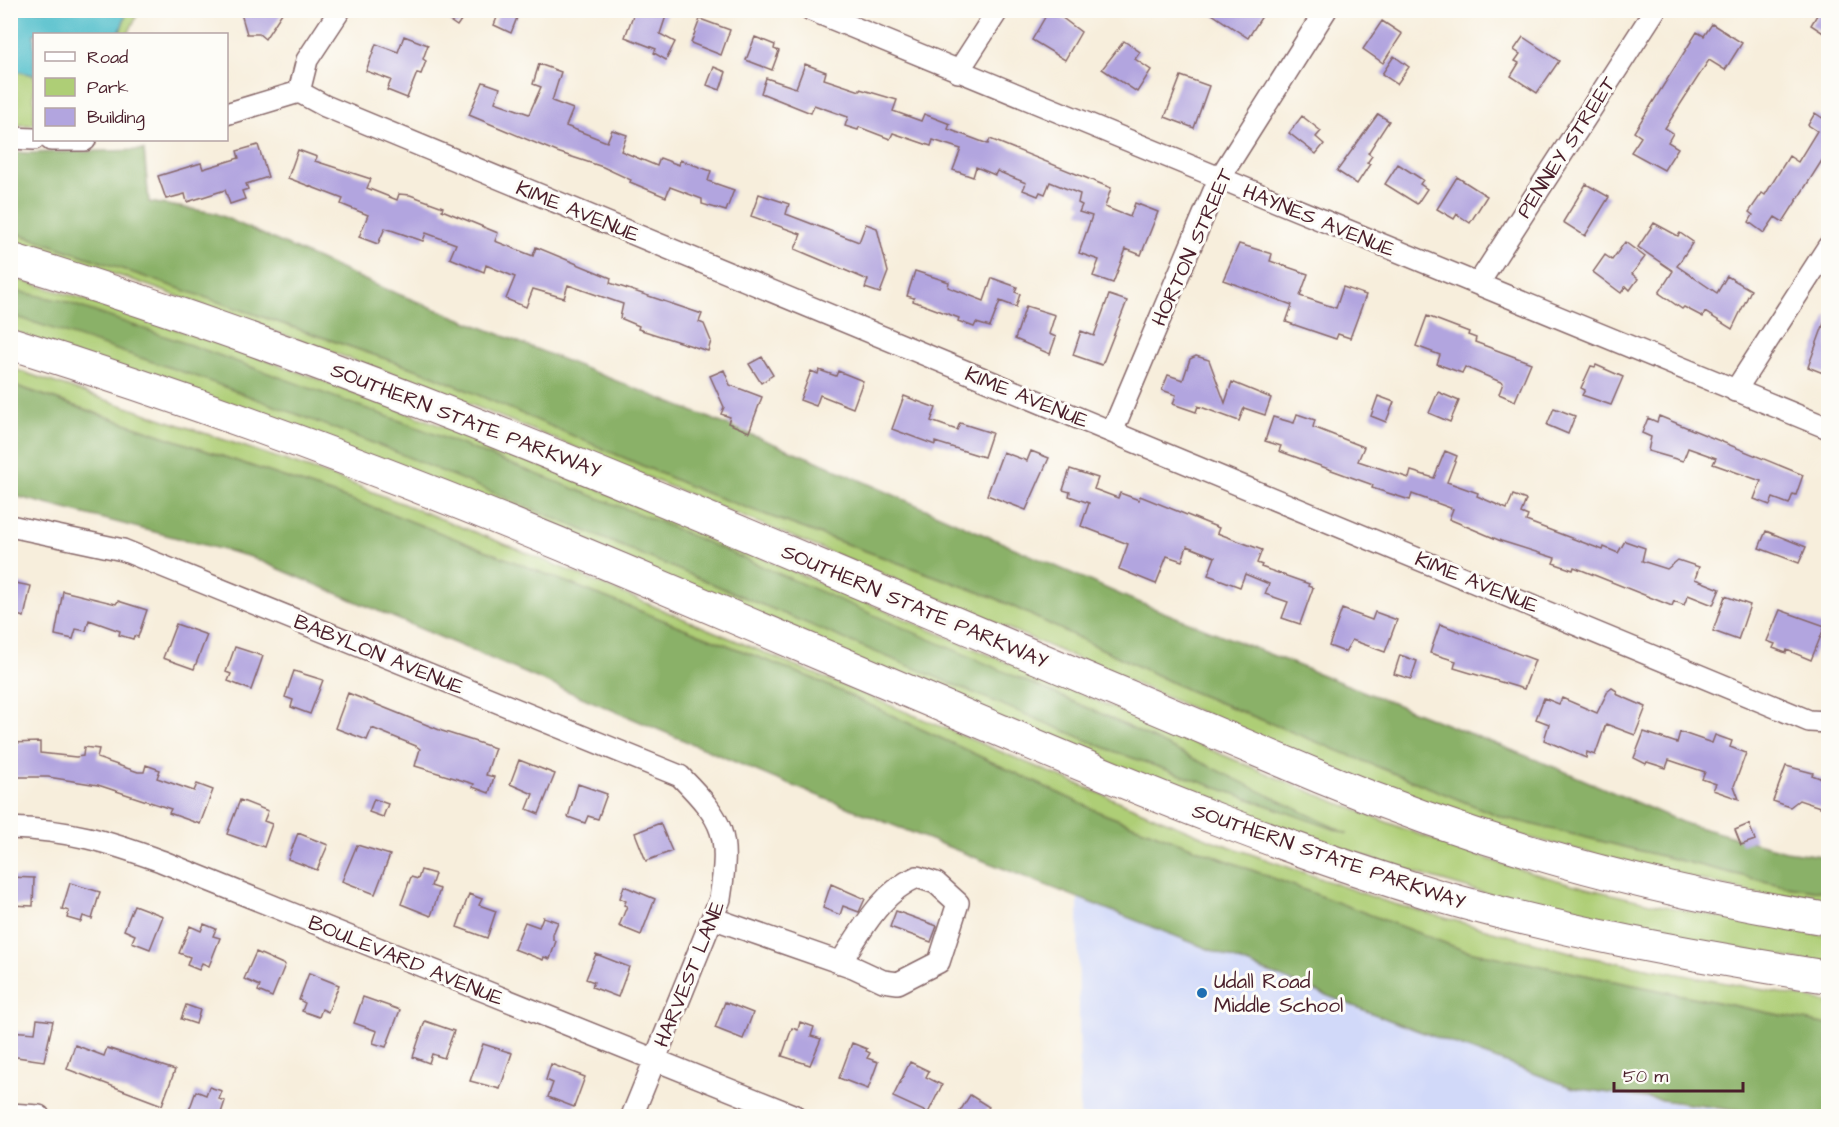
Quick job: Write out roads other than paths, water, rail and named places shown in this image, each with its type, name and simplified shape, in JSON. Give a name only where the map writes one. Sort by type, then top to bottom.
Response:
[{"type":"highway","name":"SOUTHERN STATE PARKWAY","points":[[10,259],[207,323],[444,410],[580,464],[1320,777],[1408,812],[1544,856],[1634,880],[1760,908],[1828,919]]},
{"type":"highway","name":"SOUTHERN STATE PARKWAY","points":[[10,343],[261,428],[450,499],[1132,786],[1308,853],[1443,897],[1571,930],[1674,952],[1828,977]]},
{"type":"street","points":[[228,113],[299,92],[307,60],[340,10]]},
{"type":"street","name":"HAYNES AVENUE","points":[[810,10],[1828,428]]},
{"type":"street","points":[[958,72],[998,10]]},
{"type":"street","name":"HORTON STREET","points":[[1112,432],[1219,179],[1326,10]]},
{"type":"street","name":"PENNEY STREET","points":[[1478,284],[1655,10]]},
{"type":"street","name":"KIME AVENUE","points":[[299,92],[325,106],[1809,721],[1828,723]]},
{"type":"street","points":[[10,138],[33,139]]},
{"type":"street","points":[[1735,391],[1828,247]]},
{"type":"street","name":"BABYLON AVENUE","points":[[10,526],[123,550],[680,776],[704,800],[722,827]]},
{"type":"street","name":"HARVEST LANE","points":[[632,1116],[720,898],[726,860],[722,827]]},
{"type":"street","name":"BOULEVARD AVENUE","points":[[10,828],[54,829],[105,841],[161,861],[795,1116]]},
{"type":"street","points":[[712,918],[840,963],[883,981],[898,983],[939,962],[958,903],[936,883],[916,877],[899,885],[874,913],[840,963]]},
{"type":"street","points":[[10,1114],[39,1116]]},
{"type":"water","points":[[11,10],[127,10],[119,33],[33,33],[33,75],[11,70]]},
{"type":"place","name":"Udall Road Middle School","points":[[1202,993]]}]
